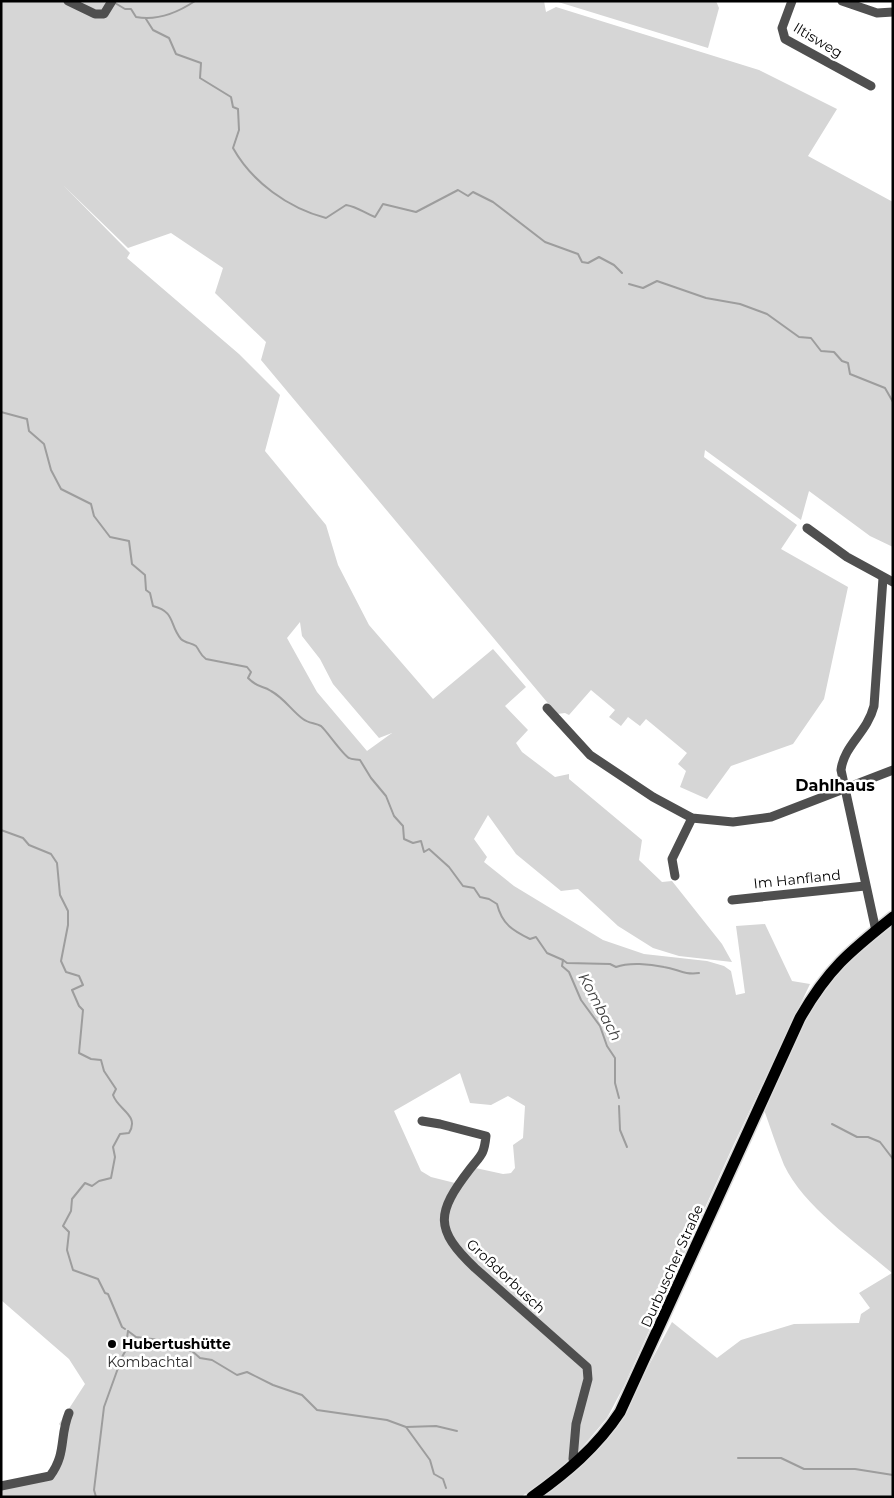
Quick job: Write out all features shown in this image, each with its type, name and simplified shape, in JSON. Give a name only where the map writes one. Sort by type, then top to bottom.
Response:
[{"type":"main road","name":"Durbuscher Straße","points":[[532,1497],[576,1463],[604,1434],[631,1392],[800,1018],[815,991],[831,970],[893,918]]},
{"type":"street","points":[[68,1],[95,14],[104,14],[112,1]]},
{"type":"street","name":"Iltisweg","points":[[792,1],[782,28],[785,39],[870,86]]},
{"type":"street","points":[[842,1],[877,13],[893,12]]},
{"type":"street","points":[[807,528],[847,557],[893,582]]},
{"type":"street","points":[[876,931],[842,770],[843,758],[870,721],[874,706],[884,578]]},
{"type":"street","points":[[547,708],[590,755],[653,797],[692,818],[733,822],[771,817],[893,770]]},
{"type":"street","points":[[676,876],[672,859],[692,818]]},
{"type":"street","name":"Im Hanfland","points":[[732,900],[865,886]]},
{"type":"street","name":"Großdorbusch","points":[[422,1121],[486,1136],[484,1154],[459,1184],[446,1206],[446,1233],[457,1251],[587,1367],[588,1379],[576,1431],[573,1459],[576,1463]]},
{"type":"street","points":[[1,1486],[50,1476],[62,1454],[64,1428],[69,1413]]},
{"type":"green space","name":"Kombachtal","points":[[1,1],[544,1],[546,12],[556,7],[759,70],[837,109],[808,156],[893,202],[893,547],[870,536],[809,491],[801,520],[705,450],[704,457],[797,525],[781,549],[848,587],[824,699],[793,744],[731,766],[707,799],[680,787],[686,771],[678,764],[687,753],[646,719],[640,726],[628,717],[621,726],[609,717],[615,710],[591,690],[569,715],[565,713],[557,714],[261,360],[266,342],[215,293],[223,268],[171,233],[128,248],[63,185],[130,253],[127,258],[239,354],[280,395],[265,451],[326,525],[338,565],[369,625],[433,699],[493,649],[526,687],[505,706],[528,730],[516,743],[522,752],[555,777],[569,774],[569,779],[642,840],[639,860],[662,882],[672,881],[722,944],[732,962],[679,956],[653,948],[618,926],[578,889],[561,891],[516,854],[488,815],[474,839],[487,857],[484,862],[514,886],[603,940],[644,954],[707,961],[724,966],[731,971],[736,995],[745,993],[736,926],[765,924],[792,981],[810,984],[734,1144],[624,1386],[607,1418],[580,1450],[558,1471],[521,1497],[1,1497],[1,1487],[50,1476],[64,1429],[59,1424],[85,1384],[69,1359],[1,1300]],"holes":[[[300,622],[302,636],[320,659],[333,684],[379,738],[392,733],[367,751],[317,692],[287,638]],[[460,1073],[470,1103],[491,1105],[508,1096],[525,1106],[523,1138],[513,1145],[515,1168],[511,1173],[503,1174],[471,1167],[459,1184],[431,1177],[421,1171],[394,1111]]]},
{"type":"green space","points":[[555,1],[716,1],[719,8],[708,48]]},
{"type":"green space","points":[[893,922],[893,1497],[538,1497],[619,1421],[672,1322],[717,1358],[741,1340],[794,1324],[859,1323],[861,1314],[870,1308],[859,1293],[892,1273],[832,1223],[804,1195],[784,1165],[763,1107],[805,1015],[831,974]]},
{"type":"waterway","points":[[115,3],[125,9],[131,9],[136,17],[152,18],[167,15],[195,1]]},
{"type":"waterway","points":[[146,19],[153,30],[169,38],[176,54],[201,63],[200,78],[231,97],[233,107],[238,109],[239,130],[233,148],[250,172],[272,192],[298,208],[326,218],[346,205],[375,217],[383,204],[416,212],[458,190],[468,196],[473,192],[493,202],[545,242],[578,254],[582,262],[588,263],[599,257],[614,265],[622,273]]},
{"type":"waterway","points":[[629,284],[643,288],[657,281],[706,298],[740,304],[767,314],[799,337],[811,338],[821,351],[834,352],[842,361],[848,363],[850,374],[885,388],[893,402]]},
{"type":"waterway","name":"Kombach","points":[[1,412],[27,419],[29,431],[44,444],[51,470],[61,489],[91,504],[94,516],[110,537],[129,541],[132,564],[145,575],[146,590],[150,593],[153,606],[169,615],[181,639],[196,646],[206,659],[247,667],[251,672],[248,678],[276,694],[305,720],[321,726],[346,756],[350,759],[360,760],[371,778],[386,796],[394,816],[403,826],[404,839],[413,843],[421,841],[424,852],[429,849],[449,867],[463,886],[474,888],[480,897],[489,899],[497,904],[502,917],[509,926],[530,939],[536,937],[547,953],[563,960],[562,966],[569,972],[581,1000],[600,1026],[607,1046],[615,1058],[615,1083],[619,1098]]},
{"type":"waterway","points":[[1,830],[23,838],[29,845],[51,854],[57,863],[60,895],[68,911],[68,925],[61,961],[66,972],[79,976],[83,985],[72,990],[79,1006],[83,1010],[79,1053],[91,1059],[101,1060],[104,1071],[116,1089],[113,1095],[132,1122],[129,1133],[120,1134],[113,1147],[115,1157],[111,1178],[99,1181],[92,1186],[85,1183],[72,1199],[71,1211],[63,1226],[69,1232],[67,1250],[73,1270],[98,1279],[105,1293],[108,1294],[122,1327],[125,1329]]},
{"type":"waterway","name":"Kombach","points":[[563,960],[567,963],[610,964],[616,967],[627,964],[646,964],[685,973],[699,973]]},
{"type":"waterway","name":"Kombach","points":[[619,1106],[620,1130],[627,1147]]},
{"type":"waterway","points":[[832,1124],[857,1137],[868,1137],[880,1142],[893,1159]]},
{"type":"waterway","points":[[128,1331],[136,1337],[160,1340],[163,1345],[192,1351],[200,1358],[212,1360],[237,1375],[247,1372],[273,1385],[302,1395],[317,1410],[387,1420],[406,1427],[430,1460],[434,1474],[443,1479],[446,1488]]},
{"type":"waterway","points":[[96,1497],[94,1490],[104,1407],[122,1357],[130,1343],[127,1338],[128,1331]]},
{"type":"waterway","points":[[406,1427],[436,1426],[457,1431]]},
{"type":"waterway","points":[[738,1458],[781,1458],[804,1469],[855,1469],[893,1475]]},
{"type":"place","name":"Hubertushütte","points":[[112,1344]]},
{"type":"district","name":"Dahlhaus","points":[[835,785]]}]
